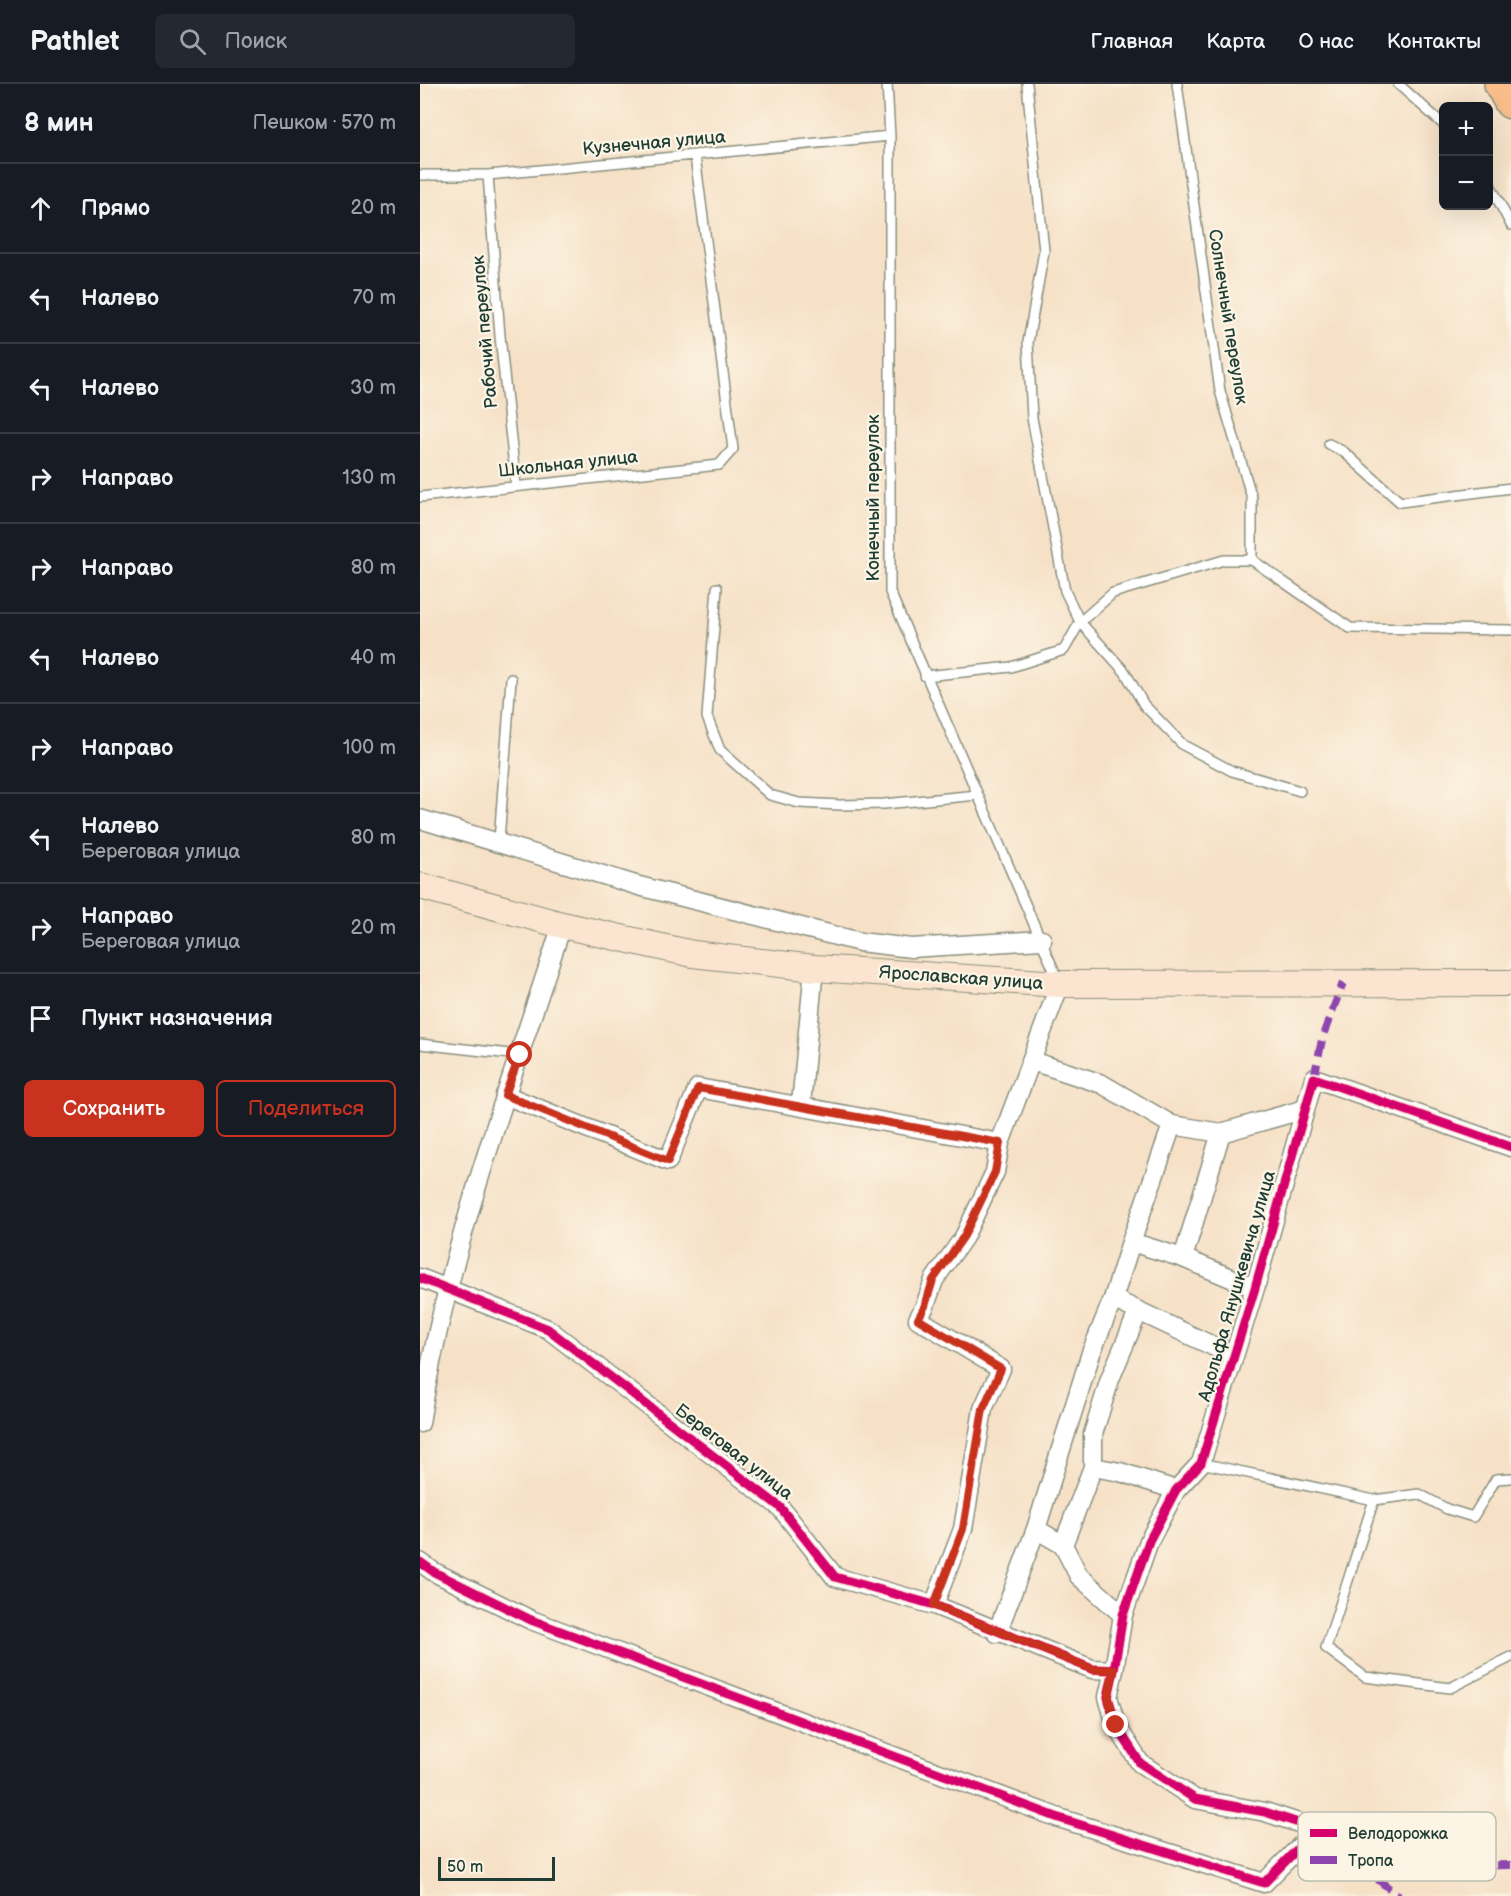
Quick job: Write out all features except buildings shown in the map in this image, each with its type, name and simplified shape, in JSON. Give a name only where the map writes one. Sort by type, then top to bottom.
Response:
[{"type":"highway","points":[[1501,84],[1511,102]]},
{"type":"main road","name":"Ярославская улица","points":[[420,885],[562,925],[693,954],[814,969],[1060,984],[1511,983]]},
{"type":"street","points":[[420,819],[499,841],[639,886],[860,942],[912,948],[1042,940]]},
{"type":"street","points":[[420,1423],[447,1290],[505,1095],[562,925]]},
{"type":"street","points":[[801,1105],[814,969]]},
{"type":"street","points":[[934,1605],[963,1529],[983,1409],[1001,1369],[918,1319],[925,1306],[933,1280],[964,1236],[995,1172],[1000,1143],[1060,984]]},
{"type":"street","points":[[1032,1061],[1102,1084],[1172,1125],[1221,1133],[1305,1108]]},
{"type":"street","name":"Адольфа Янушкевича улица","points":[[1114,1670],[1124,1616],[1149,1541],[1176,1490],[1201,1462],[1255,1288],[1314,1077],[1511,1147]]},
{"type":"street","points":[[505,1095],[668,1161],[698,1088],[1000,1143]]},
{"type":"street","points":[[997,1633],[1036,1529],[1091,1353],[1113,1299],[1172,1125]]},
{"type":"street","points":[[1183,1258],[1221,1133]]},
{"type":"street","points":[[1131,1242],[1183,1258],[1255,1288]]},
{"type":"street","name":"Береговая улица","points":[[420,1278],[548,1329],[780,1507],[836,1577],[934,1605],[997,1633],[1092,1669],[1114,1670]]},
{"type":"street","points":[[1113,1299],[1234,1356]]},
{"type":"street","points":[[1064,1545],[1093,1467],[1093,1434],[1110,1379],[1138,1312]]},
{"type":"street","points":[[1093,1467],[1120,1472],[1176,1490]]},
{"type":"street","points":[[1036,1529],[1064,1545],[1079,1576],[1124,1616]]},
{"type":"street","points":[[420,1562],[434,1572],[531,1620],[1059,1818],[1264,1883],[1298,1848]]},
{"type":"street","points":[[1114,1670],[1108,1697],[1116,1725],[1140,1763],[1195,1799],[1265,1812],[1298,1823]]},
{"type":"lane","name":"Конечный переулок","points":[[887,84],[890,136],[890,592],[1060,984]]},
{"type":"lane","points":[[1027,84],[1044,251],[1028,342],[1032,418],[1065,591],[1080,622],[1125,672],[1144,705],[1183,745],[1232,771],[1300,791]]},
{"type":"lane","name":"Солнечный переулок","points":[[1177,84],[1220,391],[1252,498],[1252,560]]},
{"type":"lane","points":[[1398,84],[1439,121]]},
{"type":"lane","name":"Кузнечная улица","points":[[420,175],[488,175],[890,136]]},
{"type":"lane","name":"Школьная улица","points":[[420,497],[719,465],[733,449],[695,156]]},
{"type":"lane","name":"Рабочий переулок","points":[[488,175],[500,336],[516,486]]},
{"type":"lane","points":[[1493,191],[1511,225]]},
{"type":"lane","points":[[1329,444],[1344,452],[1400,502],[1511,488]]},
{"type":"lane","points":[[925,676],[1011,667],[1064,650],[1080,622],[1113,593],[1224,560],[1252,560],[1350,628],[1511,630]]},
{"type":"lane","points":[[717,588],[707,717],[720,750],[770,795],[799,803],[840,805],[885,804],[978,795]]},
{"type":"lane","points":[[499,841],[511,679]]},
{"type":"lane","points":[[420,1044],[520,1055]]},
{"type":"lane","points":[[1201,1462],[1374,1500],[1419,1494],[1447,1509],[1473,1517],[1496,1479],[1511,1478]]},
{"type":"lane","points":[[1374,1500],[1326,1648],[1365,1677],[1450,1688],[1511,1657]]},
{"type":"marked path","points":[[1314,1078],[1323,1035],[1343,983]]},
{"type":"marked path","points":[[1496,1865],[1511,1865]]},
{"type":"marked path","points":[[1380,1881],[1399,1896]]},
{"type":"cycle path","points":[[420,1278],[548,1329],[780,1507],[835,1577],[934,1605],[1092,1669],[1114,1670],[1123,1615],[1149,1541],[1176,1490],[1201,1463],[1255,1288],[1314,1078],[1511,1147]]},
{"type":"cycle path","points":[[420,1562],[434,1572],[531,1620],[1059,1818],[1264,1883],[1298,1848]]},
{"type":"cycle path","points":[[1114,1670],[1108,1697],[1116,1725],[1140,1763],[1195,1799],[1265,1812],[1298,1823]]},
{"type":"route","points":[[520,1055],[505,1095],[668,1161],[698,1088],[1000,1143],[995,1172],[964,1236],[933,1280],[925,1306],[918,1319],[1001,1369],[983,1409],[963,1529],[934,1605],[997,1633],[1092,1669],[1114,1670],[1108,1697],[1116,1725]]}]
